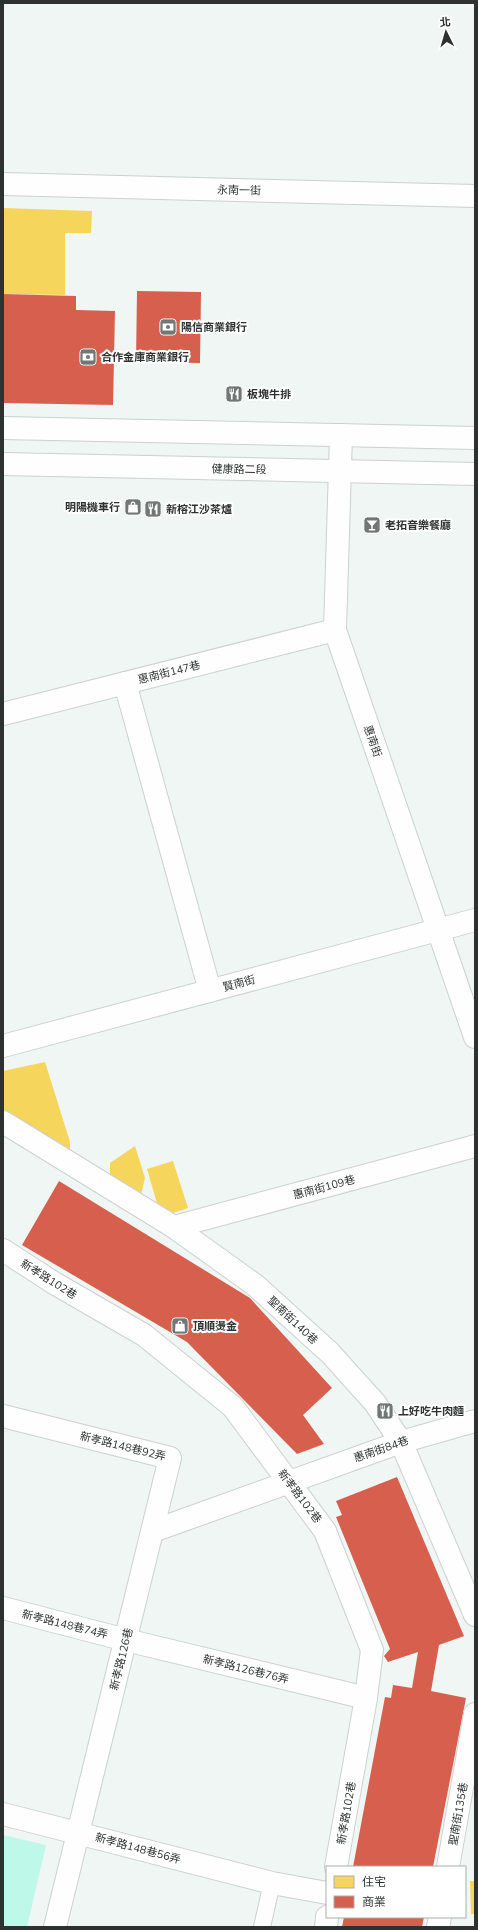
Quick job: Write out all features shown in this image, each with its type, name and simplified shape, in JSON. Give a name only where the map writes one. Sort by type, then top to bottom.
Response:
[{"type":"street","name":"永南一街","points":[[3,184],[475,196]]},
{"type":"street","points":[[3,428],[475,438]]},
{"type":"street","name":"惠南街","points":[[341,435],[335,630],[475,1037]]},
{"type":"street","name":"健康路二段","points":[[3,464],[475,474]]},
{"type":"street","name":"惠南街147巷","points":[[3,714],[335,630]]},
{"type":"street","points":[[125,683],[210,990]]},
{"type":"street","name":"賢南街","points":[[3,1046],[475,920]]},
{"type":"street","name":"聖南街140巷","points":[[3,1122],[174,1227],[255,1285],[330,1353],[374,1403],[401,1442],[475,1615]]},
{"type":"street","name":"惠南街109巷","points":[[174,1227],[475,1146]]},
{"type":"street","name":"新孝路102巷","points":[[3,1250],[54,1283],[144,1335],[233,1406],[326,1531],[372,1650],[366,1698],[336,1866]]},
{"type":"street","name":"新孝路148巷92弄","points":[[3,1416],[170,1458],[153,1531]]},
{"type":"street","name":"惠南街84巷","points":[[289,1482],[401,1442],[475,1421]]},
{"type":"street","points":[[153,1531],[289,1482]]},
{"type":"street","name":"新孝路126巷","points":[[55,1927],[153,1531]]},
{"type":"street","name":"新孝路148巷74弄","points":[[3,1608],[126,1640]]},
{"type":"street","name":"新孝路126巷76弄","points":[[126,1640],[366,1698]]},
{"type":"street","name":"聖南街135巷","points":[[448,1866],[475,1714]]},
{"type":"street","name":"新孝路148巷56弄","points":[[3,1814],[272,1883],[326,1893]]},
{"type":"lane","points":[[262,1927],[272,1883]]},
{"type":"green space","points":[[3,1835],[46,1845],[27,1927],[3,1927]]},
{"type":"building: 住宅","points":[[3,208],[92,211],[91,233],[65,233],[65,295],[3,294]]},
{"type":"building: 住宅","points":[[45,1062],[70,1142],[70,1151],[3,1109],[3,1071]]},
{"type":"building: 住宅","points":[[135,1146],[145,1178],[141,1195],[110,1180],[110,1163]]},
{"type":"building: 住宅","points":[[173,1161],[188,1208],[161,1217],[147,1169]]},
{"type":"building: 住宅","points":[[470,1881],[475,1881],[475,1914],[471,1914]]},
{"type":"building: 商業","name":"陽信商業銀行","points":[[137,291],[201,292],[200,363],[136,362]]},
{"type":"building: 商業","points":[[3,294],[76,296],[76,310],[115,311],[113,405],[3,403]]},
{"type":"building: 商業","points":[[59,1181],[250,1298],[332,1388],[303,1415],[324,1444],[297,1454],[187,1342],[22,1245]]},
{"type":"building: 商業","points":[[397,1477],[464,1636],[439,1645],[431,1691],[466,1698],[433,1866],[353,1866],[385,1697],[391,1698],[393,1685],[412,1688],[418,1652],[388,1662],[384,1656],[390,1649],[336,1517],[342,1515],[336,1501]]},
{"type":"building: 商業","points":[[344,1918],[424,1918],[422,1927],[342,1927]]},
{"type":"place","name":"陽信商業銀行","points":[[168,327]]},
{"type":"place","name":"合作金庫商業銀行","points":[[88,357]]},
{"type":"place","name":"板塊牛排","points":[[234,394]]},
{"type":"place","name":"明陽機車行","points":[[133,507]]},
{"type":"place","name":"新榕江沙茶爐","points":[[153,509]]},
{"type":"place","name":"老拓音樂餐廳","points":[[372,525]]},
{"type":"place","name":"頂順燙金","points":[[180,1326]]},
{"type":"place","name":"上好吃牛肉麵","points":[[385,1411]]}]
